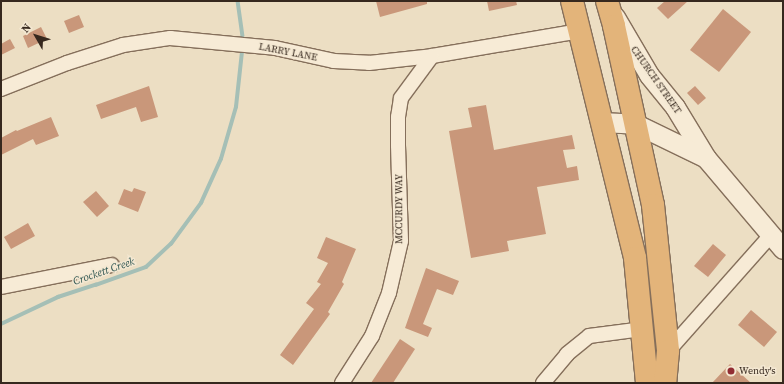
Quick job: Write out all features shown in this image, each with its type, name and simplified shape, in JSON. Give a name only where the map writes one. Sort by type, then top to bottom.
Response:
[{"type":"highway","points":[[572,1],[634,258],[647,383]]},
{"type":"highway","points":[[607,1],[614,26],[653,205],[668,351],[665,383]]},
{"type":"main road","name":"CHURCH STREET","points":[[607,1],[649,75],[675,107],[706,158],[783,250]]},
{"type":"main road","name":"CHURCH STREET","points":[[601,122],[636,124],[706,158]]},
{"type":"street","name":"LARRY LANE","points":[[1,89],[67,63],[123,45],[170,38],[275,48],[334,61],[368,63],[432,56],[580,31]]},
{"type":"street","name":"MCCURDY WAY","points":[[342,383],[372,336],[389,293],[401,241],[398,145],[398,117],[401,98],[432,56]]},
{"type":"street","points":[[668,351],[771,235]]},
{"type":"street","points":[[1,287],[112,265]]},
{"type":"street","points":[[543,383],[567,354],[589,336],[642,329]]},
{"type":"building","points":[[376,1],[427,1],[427,4],[380,17]]},
{"type":"building","points":[[487,1],[516,1],[517,5],[489,11]]},
{"type":"building","points":[[665,1],[688,1],[668,19],[657,8]]},
{"type":"building","points":[[723,9],[751,32],[719,72],[690,50]]},
{"type":"building","points":[[79,15],[84,27],[69,33],[64,21]]},
{"type":"building","points":[[41,27],[47,39],[28,48],[23,36]]},
{"type":"building","points":[[10,39],[15,48],[1,55],[1,44]]},
{"type":"building","points":[[149,86],[158,117],[141,122],[136,107],[101,119],[96,105]]},
{"type":"building","points":[[695,86],[706,98],[698,105],[687,93]]},
{"type":"building","points":[[486,105],[494,150],[572,135],[575,149],[563,150],[567,168],[577,166],[579,180],[537,187],[546,234],[507,241],[509,251],[471,258],[449,131],[472,127],[468,108]]},
{"type":"building","points":[[51,117],[59,136],[36,145],[33,139],[1,155],[1,138],[16,130],[17,131]]},
{"type":"building","points":[[134,188],[146,192],[138,212],[118,204],[124,189],[132,192]]},
{"type":"building","points":[[96,191],[109,206],[97,217],[83,202]]},
{"type":"building","points":[[28,223],[35,236],[11,249],[4,237]]},
{"type":"building","points":[[326,237],[356,249],[342,282],[344,284],[328,312],[330,314],[293,365],[280,355],[314,309],[306,303],[321,284],[317,282],[328,263],[317,258]]},
{"type":"building","points":[[713,244],[726,255],[708,277],[694,266]]},
{"type":"building","points":[[426,268],[459,281],[453,295],[437,289],[423,324],[432,328],[428,337],[405,328]]},
{"type":"building","points":[[751,310],[777,332],[764,347],[738,325]]},
{"type":"building","points":[[400,339],[415,349],[393,383],[371,383]]},
{"type":"building","name":"Wendy's","points":[[730,364],[751,383],[712,383]]},
{"type":"waterway","points":[[238,1],[243,36]]},
{"type":"waterway","name":"Crockett Creek","points":[[1,324],[58,297],[146,267],[171,244],[201,203],[221,159],[236,107],[242,52]]},
{"type":"place","name":"Wendy's","points":[[731,371]]}]
